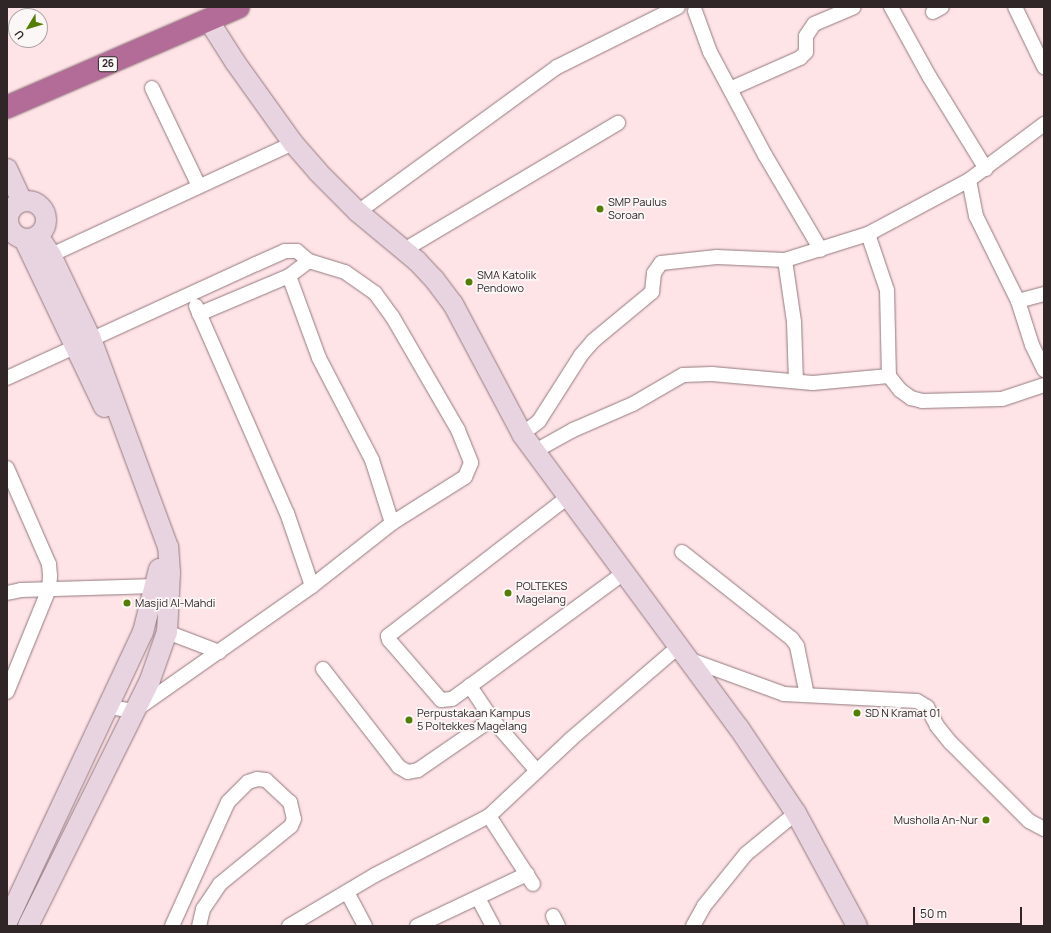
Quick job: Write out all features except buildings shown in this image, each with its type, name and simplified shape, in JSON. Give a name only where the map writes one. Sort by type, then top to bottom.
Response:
[{"type":"highway","name":"26","points":[[7,107],[209,21],[238,7]]},
{"type":"street","points":[[358,212],[557,67],[678,7],[700,9],[710,52],[821,250]]},
{"type":"street","points":[[730,89],[800,58],[806,52],[806,36],[814,24],[854,7]]},
{"type":"street","points":[[891,7],[929,76],[986,169]]},
{"type":"street","points":[[1015,7],[1044,67]]},
{"type":"street","points":[[209,21],[235,62],[293,144],[318,172],[358,212],[404,250],[434,278],[453,304],[522,434],[537,450],[568,497],[739,728],[796,814],[857,926]]},
{"type":"street","points":[[152,88],[199,186]]},
{"type":"street","points":[[404,250],[618,122]]},
{"type":"street","points":[[522,434],[539,421],[581,355],[593,341],[652,292],[654,273],[661,263],[718,257],[785,260],[821,250],[868,234],[969,180],[986,169],[1044,124]]},
{"type":"street","points":[[51,255],[293,144]]},
{"type":"street","points":[[7,169],[22,201]]},
{"type":"street","points":[[969,180],[976,216],[1018,301],[1032,344],[1044,370]]},
{"type":"street","points":[[7,922],[12,898],[108,707],[143,632],[157,586],[158,549],[154,531],[108,417],[51,255],[31,238],[12,233],[7,221],[11,209],[22,201],[35,202],[44,212],[46,225],[31,238]]},
{"type":"street","points":[[868,234],[886,290],[889,376],[900,390],[911,398],[922,401],[1002,399],[1044,385]]},
{"type":"street","points":[[28,926],[150,680],[166,632],[170,573],[168,547],[83,343],[34,265],[31,238]]},
{"type":"street","points":[[7,378],[137,317],[191,295],[291,250],[297,251],[309,261],[345,272],[375,293],[392,316],[454,423],[471,463],[465,477],[392,523],[312,586],[134,710],[108,707]]},
{"type":"street","points":[[785,260],[794,322],[796,381]]},
{"type":"street","points":[[200,314],[289,276],[309,261]]},
{"type":"street","points":[[289,276],[319,358],[372,460],[392,523]]},
{"type":"street","points":[[1018,301],[1044,294]]},
{"type":"street","points":[[191,295],[287,513],[312,586]]},
{"type":"street","points":[[537,450],[573,430],[633,404],[683,375],[712,374],[813,383],[889,376]]},
{"type":"street","points":[[7,468],[49,564],[49,589],[7,692]]},
{"type":"street","points":[[568,497],[388,636],[389,640],[441,700],[452,699],[624,573]]},
{"type":"street","points":[[682,552],[792,639],[797,646],[807,695]]},
{"type":"street","points":[[7,593],[49,589],[157,586]]},
{"type":"street","points":[[166,632],[218,652]]},
{"type":"street","points":[[683,652],[784,694],[917,701],[927,707],[937,726],[951,743],[1030,821],[1044,829]]},
{"type":"street","points":[[289,926],[347,892],[489,816],[537,771],[683,652]]},
{"type":"street","points":[[323,669],[399,767],[408,772],[418,770],[492,719]]},
{"type":"street","points":[[470,686],[492,719],[537,771]]},
{"type":"street","points":[[172,926],[228,802],[248,782],[266,780],[290,802],[294,819],[291,826],[220,884],[203,909],[199,926]]},
{"type":"street","points":[[693,926],[704,906],[746,854],[796,814]]},
{"type":"street","points":[[417,926],[478,898],[530,879],[489,816]]},
{"type":"street","points":[[347,892],[365,926]]},
{"type":"street","points":[[478,898],[493,926]]},
{"type":"place","name":"SMP Paulus Soroan","points":[[600,209]]},
{"type":"place","name":"SMA Katolik Pendowo","points":[[469,282]]},
{"type":"place","name":"POLTEKES Magelang","points":[[508,593]]},
{"type":"place","name":"Masjid Al-Mahdi","points":[[127,603]]},
{"type":"place","name":"SD N Kramat 01","points":[[857,713]]},
{"type":"place","name":"Perpustakaan Kampus 5 Poltekkes Magelang","points":[[409,720]]},
{"type":"place","name":"Musholla An-Nur","points":[[986,820]]}]
